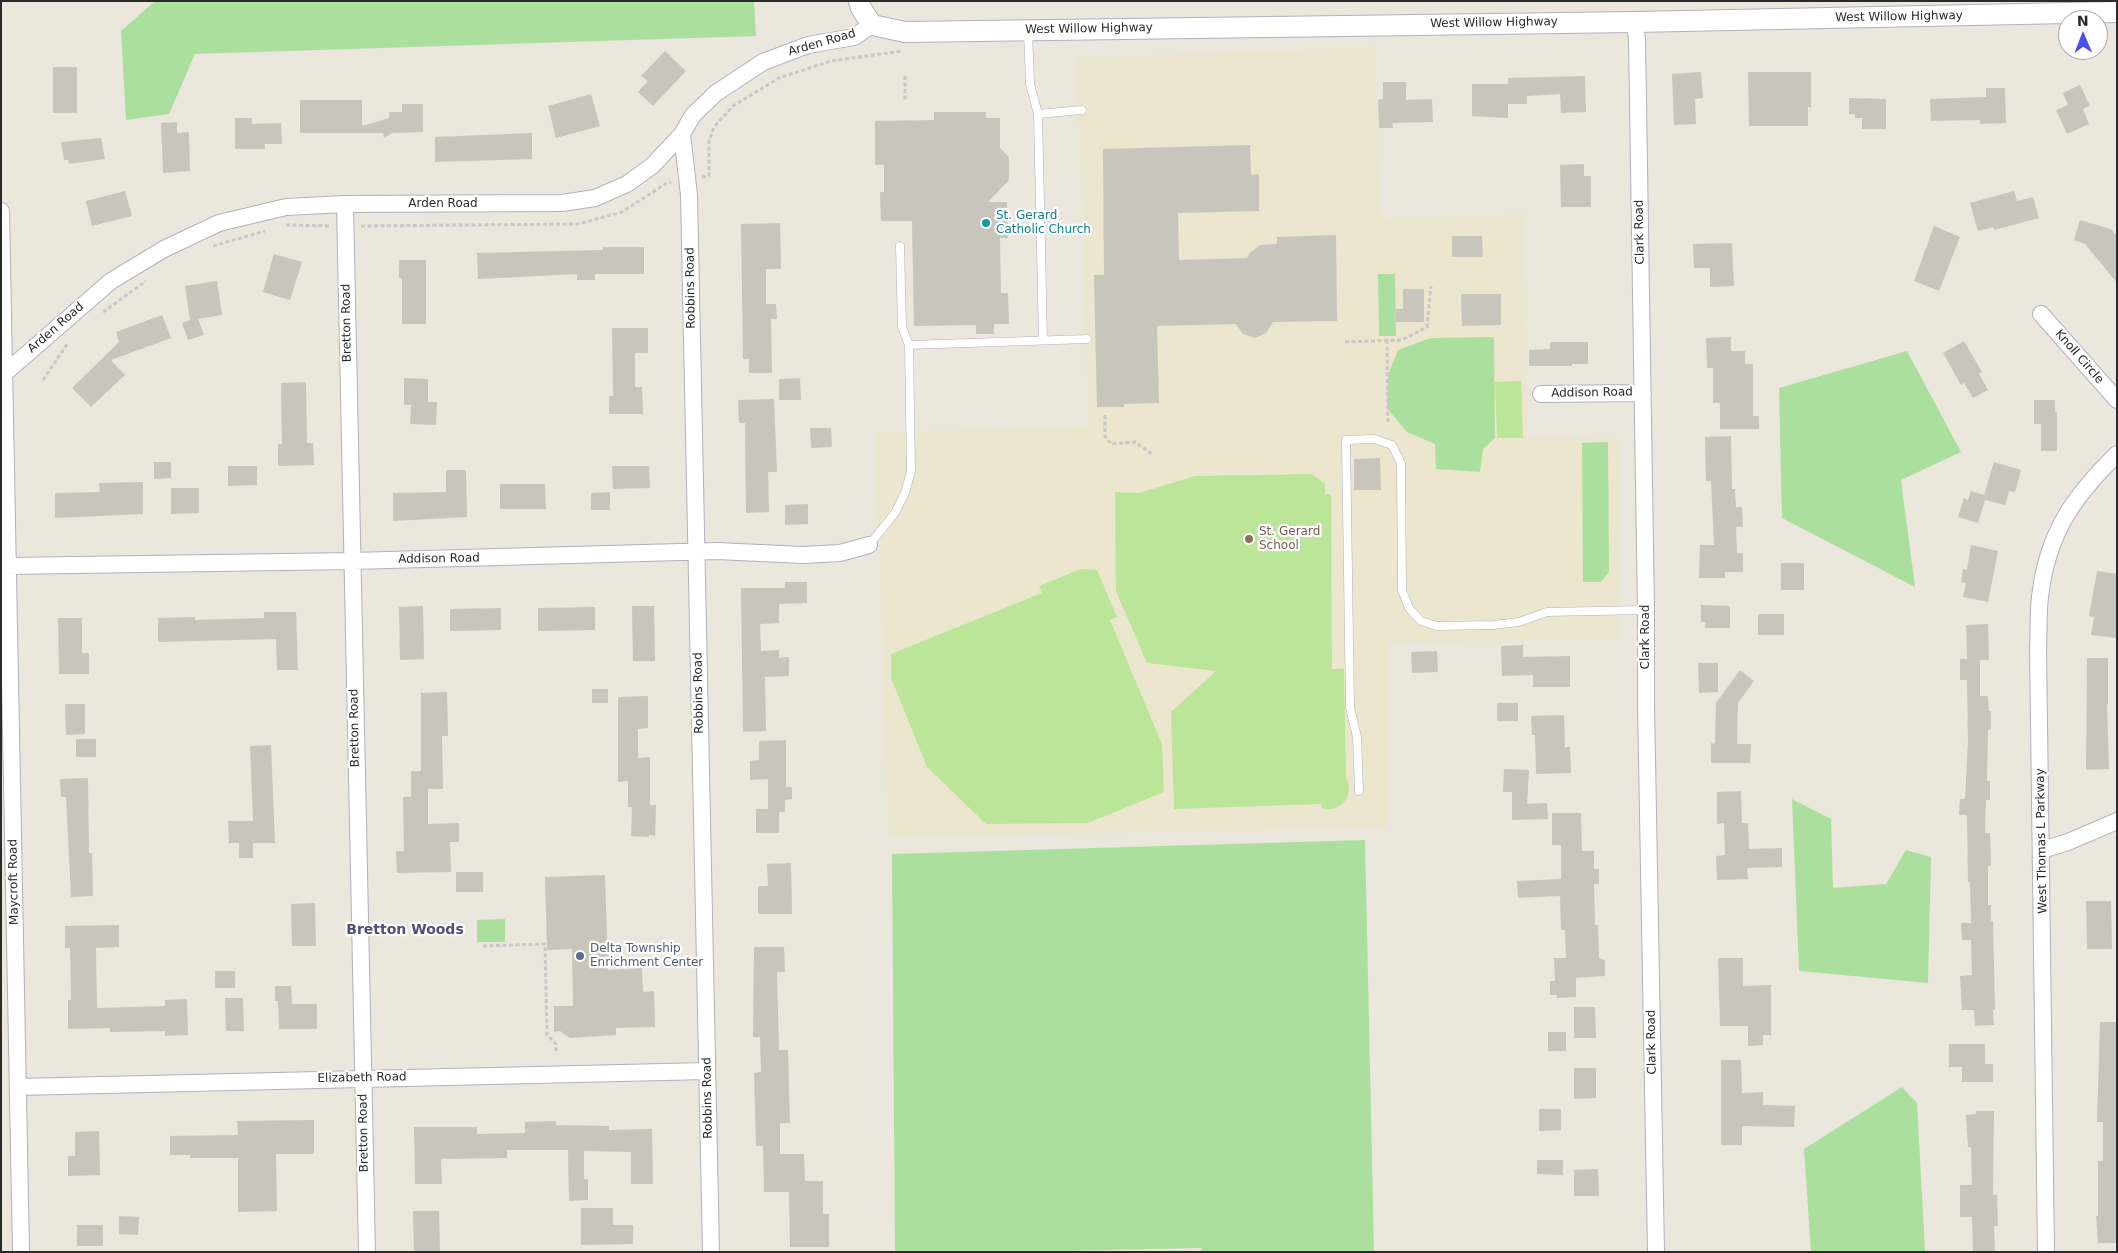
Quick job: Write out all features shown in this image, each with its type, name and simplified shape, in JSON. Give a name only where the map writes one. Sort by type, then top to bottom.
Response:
[{"type":"street","points":[[859,1],[861,8],[872,25]]},
{"type":"street","name":"West Willow Highway","points":[[872,25],[905,32],[1635,22],[2117,12]]},
{"type":"street","name":"Clark Road","points":[[1635,22],[1643,392],[1646,714],[1656,1252]]},
{"type":"street","name":"Arden Road","points":[[5,373],[111,282],[164,248],[219,223],[286,207],[345,204],[562,203],[596,198],[627,184],[646,171],[682,134],[693,115],[716,93],[763,62],[808,45],[854,37],[872,25]]},
{"type":"street","name":"Robbins Road","points":[[682,134],[688,180],[711,1252]]},
{"type":"street","name":"Bretton Road","points":[[345,204],[367,1252]]},
{"type":"street","name":"Maycroft Road","points":[[1,212],[21,1252]]},
{"type":"street","name":"Knoll Circle","points":[[2041,314],[2117,400]]},
{"type":"street","name":"Addison Road","points":[[1541,394],[1643,392]]},
{"type":"street","name":"West Thomas L Parkway","points":[[2046,1252],[2038,647],[2041,588],[2055,533],[2081,492],[2117,454]]},
{"type":"street","name":"Addison Road","points":[[7,566],[352,561],[717,551],[803,555],[840,553],[869,545]]},
{"type":"street","points":[[2042,850],[2068,842],[2117,821]]},
{"type":"street","name":"Elizabeth Road","points":[[18,1087],[707,1071]]},
{"type":"lane","points":[[1028,30],[1030,84],[1038,114],[1043,340]]},
{"type":"lane","points":[[1038,114],[1082,110]]},
{"type":"lane","points":[[869,545],[895,513],[905,493],[911,472],[909,345],[902,327],[900,246]]},
{"type":"lane","points":[[909,345],[1087,339]]},
{"type":"lane","points":[[1359,791],[1357,736],[1350,708],[1346,440],[1374,439],[1392,445],[1400,463],[1402,590],[1408,608],[1421,621],[1437,626],[1494,625],[1519,622],[1547,612],[1646,610]]},
{"type":"path","points":[[284,225],[578,224],[622,212],[667,183],[710,176],[709,141],[714,126],[733,106],[779,78],[831,61],[903,51]]},
{"type":"path","points":[[905,76],[906,102]]},
{"type":"path","points":[[204,248],[266,230]]},
{"type":"path","points":[[95,318],[154,276]]},
{"type":"path","points":[[1345,342],[1402,340],[1426,327],[1431,286]]},
{"type":"path","points":[[43,380],[65,345],[71,340]]},
{"type":"path","points":[[1387,340],[1388,422]]},
{"type":"path","points":[[1105,415],[1105,436],[1111,444],[1135,442],[1152,454]]},
{"type":"path","points":[[483,946],[545,944],[547,1035],[556,1044],[556,1054]]},
{"type":"shaded area","name":"St. Gerard School","points":[[1375,47],[1379,218],[1526,215],[1527,437],[1619,439],[1618,639],[1387,643],[1388,828],[889,837],[875,433],[1089,426],[1077,58]]},
{"type":"green space","points":[[155,1],[754,1],[756,36],[195,54],[169,114],[126,120],[121,31]]},
{"type":"green space","points":[[1378,274],[1395,274],[1396,336],[1379,336]]},
{"type":"green space","points":[[1494,337],[1495,438],[1483,449],[1480,472],[1436,469],[1435,444],[1407,432],[1387,408],[1388,375],[1398,350],[1431,338]]},
{"type":"green space","points":[[1907,351],[1961,452],[1901,480],[1915,587],[1782,518],[1779,388]]},
{"type":"green space","points":[[1521,381],[1523,438],[1497,438],[1495,382]]},
{"type":"green space","points":[[1608,442],[1609,572],[1601,582],[1583,582],[1582,443]]},
{"type":"green space","points":[[1312,474],[1325,484],[1325,494],[1331,494],[1332,669],[1344,669],[1348,797],[1340,806],[1329,809],[1322,808],[1321,804],[1174,809],[1171,712],[1216,671],[1147,663],[1116,591],[1115,492],[1139,493],[1195,476]]},
{"type":"green space","points":[[1081,569],[1097,570],[1117,617],[1110,620],[1162,744],[1164,792],[1088,823],[986,824],[927,767],[891,678],[891,654],[1042,593],[1039,586]]},
{"type":"green space","points":[[1792,799],[1831,819],[1833,888],[1886,884],[1906,850],[1931,857],[1928,983],[1799,971]]},
{"type":"green space","points":[[1365,840],[1374,1252],[1202,1252],[1201,1248],[1019,1252],[895,1252],[892,854]]},
{"type":"green space","points":[[505,919],[505,942],[477,942],[477,920]]},
{"type":"green space","points":[[1902,1087],[1917,1103],[1925,1252],[1811,1252],[1804,1149]]},
{"type":"building","points":[[665,51],[686,71],[653,106],[638,92],[648,81],[641,76]]},
{"type":"building","points":[[53,67],[77,67],[77,113],[53,113]]},
{"type":"building","points":[[1701,72],[1703,98],[1695,99],[1696,124],[1674,125],[1672,74]]},
{"type":"building","points":[[1748,72],[1811,72],[1811,107],[1808,107],[1808,126],[1749,126]]},
{"type":"building","points":[[1585,76],[1586,112],[1561,113],[1560,94],[1527,96],[1527,104],[1508,104],[1508,118],[1472,116],[1472,84],[1508,84],[1508,78]]},
{"type":"building","points":[[1383,82],[1406,82],[1406,100],[1432,99],[1433,122],[1392,123],[1393,128],[1379,128],[1378,100],[1383,99]]},
{"type":"building","points":[[2080,85],[2090,106],[2083,109],[2089,124],[2067,134],[2056,110],[2068,105],[2063,93]]},
{"type":"building","points":[[1986,88],[2005,88],[2006,123],[1980,124],[1980,120],[1931,121],[1930,99],[1986,97]]},
{"type":"building","points":[[591,94],[600,126],[556,138],[548,106]]},
{"type":"building","points":[[1849,98],[1886,99],[1886,129],[1862,129],[1862,118],[1855,118],[1855,114],[1849,114]]},
{"type":"building","points":[[300,100],[362,100],[362,126],[389,118],[389,112],[402,112],[402,104],[423,104],[423,132],[392,133],[384,138],[383,133],[300,133]]},
{"type":"building","name":"St. Gerard Catholic Church","points":[[934,112],[986,112],[986,118],[1000,118],[1000,148],[1009,157],[1009,180],[988,202],[1007,202],[1008,238],[1000,238],[1001,293],[1008,293],[1009,324],[994,324],[994,334],[976,334],[976,325],[914,326],[912,221],[881,221],[880,192],[884,192],[884,165],[875,165],[875,121],[934,120]]},
{"type":"building","points":[[235,118],[252,118],[252,124],[281,123],[282,144],[265,144],[265,149],[235,149]]},
{"type":"building","points":[[177,122],[177,133],[189,132],[190,171],[163,173],[161,123]]},
{"type":"building","points":[[532,133],[532,159],[435,162],[435,137]]},
{"type":"building","points":[[101,138],[105,159],[69,164],[68,160],[64,160],[61,142]]},
{"type":"building","points":[[1250,145],[1251,175],[1259,174],[1259,211],[1178,213],[1179,260],[1247,258],[1260,245],[1277,244],[1277,237],[1336,235],[1337,321],[1273,322],[1266,333],[1255,338],[1243,334],[1236,324],[1157,326],[1159,403],[1124,404],[1124,407],[1097,407],[1094,275],[1104,275],[1103,149]]},
{"type":"building","points":[[1584,164],[1584,176],[1591,176],[1591,207],[1561,207],[1560,165]]},
{"type":"building","points":[[125,191],[132,216],[92,226],[86,201]]},
{"type":"building","points":[[2014,191],[2017,201],[2033,197],[2039,218],[1994,230],[1993,227],[1978,231],[1970,203]]},
{"type":"building","points":[[2080,220],[2111,229],[2117,236],[2117,283],[2085,244],[2074,240]]},
{"type":"building","points":[[780,223],[781,269],[766,269],[766,304],[776,304],[777,319],[771,319],[772,373],[749,373],[749,359],[743,359],[741,224]]},
{"type":"building","points":[[1934,226],[1960,237],[1939,291],[1914,281]]},
{"type":"building","points":[[1452,236],[1482,236],[1483,257],[1452,257]]},
{"type":"building","points":[[1732,243],[1734,286],[1710,287],[1710,268],[1694,268],[1693,244]]},
{"type":"building","points":[[603,247],[644,247],[644,274],[595,274],[595,280],[577,280],[577,274],[478,279],[477,253],[603,250]]},
{"type":"building","points":[[274,254],[302,262],[290,300],[263,292]]},
{"type":"building","points":[[399,260],[426,260],[426,324],[402,324],[402,278],[399,278]]},
{"type":"building","points":[[217,281],[222,315],[198,319],[204,335],[188,340],[182,323],[190,320],[185,286]]},
{"type":"building","points":[[1403,289],[1424,289],[1424,322],[1396,322],[1396,309],[1403,309]]},
{"type":"building","points":[[1461,294],[1501,294],[1501,325],[1462,326]]},
{"type":"building","points":[[162,315],[171,338],[111,360],[125,375],[91,407],[72,388],[119,342],[116,332]]},
{"type":"building","points":[[612,328],[648,328],[648,353],[635,353],[635,387],[642,387],[643,414],[609,414],[609,396],[613,396]]},
{"type":"building","points":[[1731,337],[1731,351],[1745,351],[1745,364],[1753,364],[1753,416],[1759,416],[1759,429],[1720,429],[1720,403],[1713,403],[1713,368],[1707,368],[1706,338]]},
{"type":"building","points":[[1964,341],[1982,372],[1979,374],[1988,390],[1973,398],[1964,383],[1961,385],[1943,353]]},
{"type":"building","points":[[1550,342],[1588,342],[1588,364],[1529,366],[1529,350],[1550,349]]},
{"type":"building","points":[[404,378],[428,379],[428,402],[437,402],[436,425],[410,424],[411,405],[404,405]]},
{"type":"building","points":[[800,378],[801,400],[779,400],[779,379]]},
{"type":"building","points":[[306,382],[307,443],[313,443],[314,465],[278,466],[278,444],[282,444],[281,383]]},
{"type":"building","points":[[774,399],[777,472],[768,472],[769,512],[746,513],[745,423],[739,423],[738,400]]},
{"type":"building","points":[[2034,400],[2055,400],[2055,412],[2057,412],[2057,451],[2041,451],[2041,424],[2034,424]]},
{"type":"building","points":[[810,428],[831,428],[832,447],[811,448]]},
{"type":"building","points":[[1731,436],[1732,489],[1735,489],[1736,507],[1742,507],[1743,527],[1736,527],[1737,553],[1743,553],[1743,572],[1725,572],[1725,578],[1699,578],[1700,545],[1714,545],[1711,481],[1706,481],[1705,437]]},
{"type":"building","points":[[1380,458],[1381,490],[1354,490],[1354,459]]},
{"type":"building","points":[[154,462],[171,462],[171,478],[154,479]]},
{"type":"building","points":[[1994,462],[2021,470],[2015,492],[2009,491],[2005,505],[1985,500],[1978,523],[1958,517],[1964,498],[1968,500],[1971,491],[1984,495]]},
{"type":"building","points":[[228,466],[257,466],[257,485],[228,486]]},
{"type":"building","points":[[612,466],[649,466],[650,488],[613,489]]},
{"type":"building","points":[[446,470],[466,470],[467,517],[393,521],[393,493],[446,492]]},
{"type":"building","points":[[143,482],[143,514],[55,518],[55,493],[100,492],[99,483]]},
{"type":"building","points":[[500,484],[545,484],[546,509],[500,509]]},
{"type":"building","points":[[171,488],[199,488],[199,513],[171,514]]},
{"type":"building","points":[[610,492],[610,510],[591,510],[591,493]]},
{"type":"building","points":[[808,504],[808,524],[785,525],[785,505]]},
{"type":"building","points":[[1971,545],[1998,551],[1988,602],[1963,597],[1966,583],[1961,582],[1963,569],[1967,570]]},
{"type":"building","points":[[1781,563],[1804,563],[1804,590],[1781,590]]},
{"type":"building","points":[[2097,571],[2117,574],[2117,638],[2091,635],[2094,617],[2089,616]]},
{"type":"building","points":[[785,582],[807,582],[807,603],[779,604],[779,623],[760,624],[761,651],[779,650],[779,658],[789,657],[789,676],[765,677],[766,731],[743,732],[741,588],[785,588]]},
{"type":"building","points":[[1701,605],[1730,606],[1730,628],[1705,628],[1706,622],[1701,622]]},
{"type":"building","points":[[423,606],[424,659],[400,660],[399,607]]},
{"type":"building","points":[[632,606],[654,606],[655,661],[633,661]]},
{"type":"building","points":[[595,607],[595,630],[538,631],[538,608]]},
{"type":"building","points":[[501,608],[501,630],[450,631],[450,609]]},
{"type":"building","points":[[264,612],[296,612],[298,670],[277,670],[276,639],[158,642],[158,618],[195,617],[195,620],[264,618]]},
{"type":"building","points":[[1758,614],[1784,614],[1784,635],[1758,635]]},
{"type":"building","points":[[58,618],[82,618],[82,653],[89,653],[89,674],[59,674]]},
{"type":"building","points":[[1988,624],[1989,660],[1980,660],[1980,696],[1988,696],[1989,711],[1991,711],[1991,729],[1988,730],[1987,781],[1990,781],[1990,800],[1986,800],[1985,833],[1990,833],[1991,866],[1988,866],[1988,905],[1991,905],[1991,921],[1993,921],[1995,1010],[1993,1010],[1994,1025],[1975,1026],[1974,1010],[1962,1010],[1960,976],[1972,975],[1971,940],[1962,940],[1961,923],[1971,923],[1967,815],[1959,815],[1960,799],[1965,799],[1968,741],[1967,680],[1960,680],[1960,659],[1967,659],[1966,625]]},
{"type":"building","points":[[1523,645],[1523,657],[1570,656],[1570,687],[1533,687],[1533,675],[1502,676],[1501,646]]},
{"type":"building","points":[[1437,651],[1438,672],[1412,673],[1411,652]]},
{"type":"building","points":[[2087,658],[2108,658],[2109,769],[2086,770]]},
{"type":"building","points":[[1698,663],[1718,663],[1718,692],[1699,693]]},
{"type":"building","points":[[1740,670],[1754,681],[1738,703],[1737,744],[1751,744],[1750,763],[1711,763],[1711,743],[1715,744],[1716,703]]},
{"type":"building","points":[[592,689],[608,689],[608,703],[592,703]]},
{"type":"building","points":[[447,692],[448,736],[442,736],[443,789],[428,789],[428,824],[459,823],[459,842],[450,842],[451,872],[397,873],[396,851],[404,851],[403,797],[411,797],[411,771],[421,771],[421,693]]},
{"type":"building","points":[[648,696],[648,728],[638,729],[638,758],[650,757],[650,805],[656,805],[655,836],[631,836],[632,807],[628,807],[628,781],[618,782],[618,697]]},
{"type":"building","points":[[1497,703],[1518,703],[1518,721],[1497,721]]},
{"type":"building","points":[[65,704],[85,704],[85,734],[66,735]]},
{"type":"building","points":[[1564,715],[1565,747],[1570,747],[1571,773],[1536,774],[1535,735],[1532,735],[1531,716]]},
{"type":"building","points":[[76,739],[96,739],[96,757],[76,757]]},
{"type":"building","points":[[786,740],[786,787],[792,787],[792,799],[785,800],[785,812],[779,812],[779,833],[756,833],[756,809],[768,809],[768,779],[750,780],[750,761],[759,760],[759,741]]},
{"type":"building","points":[[271,745],[275,843],[253,843],[253,858],[239,858],[239,843],[229,843],[228,821],[253,821],[250,746]]},
{"type":"building","points":[[1504,769],[1529,770],[1527,804],[1547,803],[1548,819],[1512,820],[1512,792],[1503,792]]},
{"type":"building","points":[[88,778],[89,853],[92,853],[93,896],[71,897],[66,797],[61,797],[60,779]]},
{"type":"building","points":[[1741,791],[1742,823],[1748,823],[1749,849],[1782,848],[1782,867],[1747,868],[1748,879],[1717,880],[1716,856],[1725,855],[1724,823],[1717,824],[1717,792]]},
{"type":"building","points":[[1552,813],[1581,813],[1582,851],[1594,851],[1594,869],[1599,869],[1599,884],[1594,884],[1595,925],[1598,925],[1599,958],[1605,960],[1605,976],[1576,978],[1576,997],[1557,998],[1557,995],[1550,995],[1550,981],[1555,981],[1554,958],[1566,958],[1565,930],[1561,930],[1560,896],[1518,898],[1517,881],[1561,879],[1561,845],[1552,845]]},
{"type":"building","points":[[791,863],[792,914],[758,914],[758,886],[768,886],[767,864]]},
{"type":"building","points":[[456,872],[483,872],[483,892],[456,892]]},
{"type":"building","name":"Delta Township Enrichment Center","points":[[605,875],[608,970],[642,968],[643,992],[654,991],[655,1027],[616,1028],[616,1035],[570,1038],[560,1031],[554,1032],[554,1006],[573,1006],[572,949],[547,950],[545,877]]},
{"type":"building","points":[[2086,901],[2111,901],[2112,949],[2087,949]]},
{"type":"building","points":[[315,903],[316,946],[292,946],[291,904]]},
{"type":"building","points":[[119,925],[119,947],[96,948],[97,1008],[165,1006],[165,1000],[187,999],[188,1035],[165,1036],[165,1031],[110,1032],[110,1028],[68,1029],[68,1000],[71,1000],[70,948],[65,948],[65,926]]},
{"type":"building","points":[[754,947],[784,947],[785,972],[777,972],[779,1050],[788,1050],[790,1123],[780,1123],[780,1154],[804,1154],[805,1181],[823,1181],[823,1214],[829,1214],[829,1247],[790,1247],[789,1192],[764,1192],[763,1146],[756,1146],[754,1073],[761,1072],[760,1037],[753,1037]]},
{"type":"building","points":[[1718,958],[1743,958],[1743,986],[1771,985],[1771,1035],[1763,1035],[1763,1045],[1748,1046],[1748,1026],[1720,1026]]},
{"type":"building","points":[[215,971],[235,971],[235,988],[215,988]]},
{"type":"building","points":[[275,986],[291,986],[292,1004],[317,1004],[317,1029],[279,1029],[278,1001],[275,1001]]},
{"type":"building","points":[[225,998],[243,998],[244,1031],[226,1031]]},
{"type":"building","points":[[1574,1007],[1595,1007],[1596,1038],[1574,1038]]},
{"type":"building","points":[[2100,1022],[2117,1022],[2117,1243],[2098,1243],[2096,1216],[2098,1216],[2098,1161],[2103,1161],[2103,1122],[2097,1122]]},
{"type":"building","points":[[1548,1032],[1566,1032],[1566,1051],[1548,1051]]},
{"type":"building","points":[[1949,1044],[1985,1044],[1985,1064],[1993,1064],[1993,1082],[1962,1082],[1962,1067],[1949,1067]]},
{"type":"building","points":[[1721,1060],[1741,1060],[1742,1093],[1763,1092],[1763,1105],[1795,1106],[1794,1127],[1742,1126],[1742,1145],[1721,1145]]},
{"type":"building","points":[[1574,1068],[1596,1068],[1596,1098],[1574,1099]]},
{"type":"building","points":[[1539,1109],[1561,1109],[1561,1130],[1539,1131]]},
{"type":"building","points":[[1976,1111],[1994,1111],[1993,1195],[1997,1194],[1998,1226],[1994,1226],[1995,1252],[1973,1252],[1972,1217],[1960,1217],[1960,1185],[1972,1185],[1971,1147],[1968,1147],[1966,1115],[1976,1114]]},
{"type":"building","points":[[314,1120],[314,1154],[276,1154],[277,1211],[238,1212],[238,1158],[190,1158],[190,1155],[170,1155],[170,1136],[238,1135],[237,1121]]},
{"type":"building","points":[[556,1121],[556,1125],[609,1126],[609,1130],[652,1129],[653,1184],[631,1184],[631,1152],[584,1151],[584,1179],[588,1179],[588,1200],[569,1201],[568,1150],[507,1150],[507,1158],[441,1159],[442,1184],[415,1184],[414,1127],[477,1127],[477,1134],[525,1133],[525,1122]]},
{"type":"building","points":[[99,1131],[100,1175],[68,1176],[68,1156],[75,1156],[75,1132]]},
{"type":"building","points":[[1537,1160],[1563,1160],[1563,1175],[1537,1174]]},
{"type":"building","points":[[1598,1169],[1599,1196],[1574,1196],[1574,1170]]},
{"type":"building","points":[[581,1208],[613,1208],[613,1225],[633,1225],[633,1244],[581,1245]]},
{"type":"building","points":[[413,1211],[439,1211],[440,1252],[414,1252]]},
{"type":"building","points":[[119,1216],[139,1217],[138,1235],[119,1234]]},
{"type":"building","points":[[77,1225],[103,1225],[103,1246],[77,1246]]},
{"type":"place","name":"St. Gerard Catholic Church","points":[[986,223]]},
{"type":"place","name":"St. Gerard School","points":[[1249,539]]},
{"type":"place","name":"Delta Township Enrichment Center","points":[[580,956]]},
{"type":"district","name":"Bretton Woods","points":[[405,930]]}]
